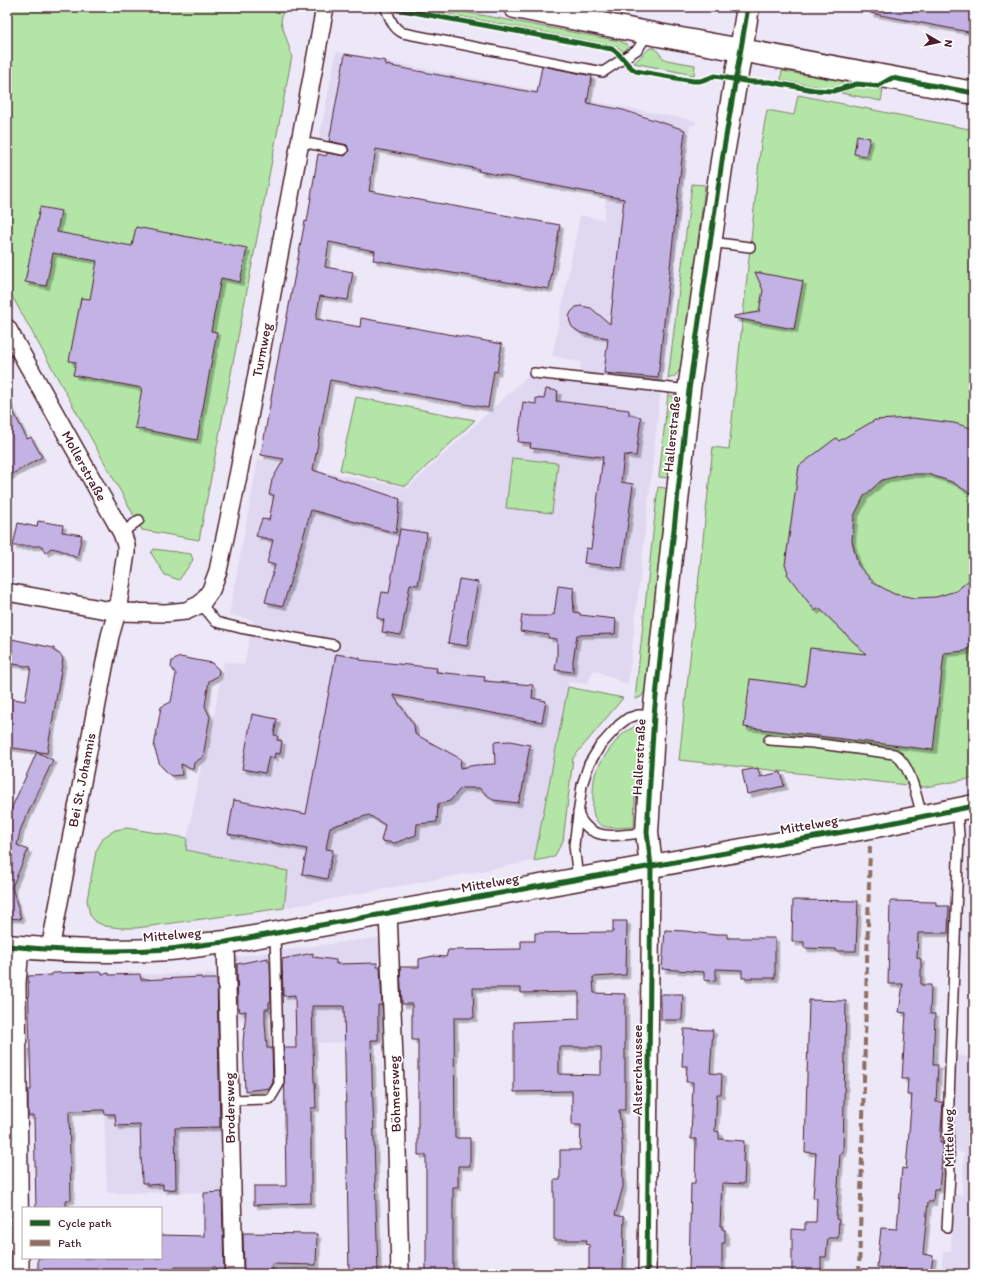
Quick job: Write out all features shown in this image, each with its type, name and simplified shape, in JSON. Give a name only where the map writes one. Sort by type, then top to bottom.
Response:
[{"type":"street","name":"Turmweg","points":[[201,604],[211,590],[218,571],[239,471],[326,7]]},
{"type":"street","points":[[515,7],[974,93]]},
{"type":"street","name":"Hallerstraße","points":[[651,866],[647,832],[654,715],[689,390],[732,91],[748,7]]},
{"type":"street","name":"Mollerstraße","points":[[7,328],[122,533],[126,545],[126,553],[117,612]]},
{"type":"street","points":[[7,592],[117,612],[166,613],[186,611],[201,604]]},
{"type":"street","name":"Bei St. Johannis","points":[[50,949],[110,636],[117,612]]},
{"type":"street","name":"Mittelweg","points":[[13,947],[90,951],[124,951],[168,949],[226,942],[966,808]]},
{"type":"street","name":"Alsterchaussee","points":[[647,1274],[651,866]]},
{"type":"street","name":"Böhmersweg","points":[[388,913],[396,1108],[400,1274]]},
{"type":"street","name":"Brodersweg","points":[[226,942],[234,1274]]},
{"type":"street","points":[[13,947],[17,983],[13,1246],[20,1274]]},
{"type":"lane","points":[[385,7],[393,26],[403,33],[603,72],[638,49],[648,33]]},
{"type":"lane","points":[[301,142],[343,150]]},
{"type":"lane","points":[[710,242],[750,247]]},
{"type":"lane","points":[[534,373],[689,390]]},
{"type":"lane","points":[[122,533],[139,520]]},
{"type":"lane","points":[[201,604],[216,622],[240,628],[334,645]]},
{"type":"lane","points":[[578,879],[574,845],[585,772],[600,746],[619,725],[628,718],[638,715],[654,715]]},
{"type":"lane","points":[[769,740],[813,743],[894,754],[901,760],[908,773],[922,816]]},
{"type":"lane","name":"Mittelweg","points":[[947,1228],[950,1174],[948,1126],[959,834],[966,808]]},
{"type":"lane","points":[[578,813],[585,825],[597,834],[615,836],[647,832]]},
{"type":"lane","points":[[230,1100],[270,1099],[279,1084],[275,934]]},
{"type":"shaded area","points":[[336,52],[696,121],[695,125],[690,125],[628,685],[594,670],[587,684],[569,682],[534,861],[284,908],[288,871],[185,850],[202,761],[206,758],[224,661],[244,665],[253,620],[229,615],[258,459],[408,488],[523,380],[536,370],[579,377],[581,362],[552,356],[580,215],[604,220],[606,196],[470,170],[469,167],[376,149],[374,164],[342,158],[344,143],[319,139]]},
{"type":"shaded area","points":[[381,937],[385,1042],[316,1043],[315,1046],[281,1047],[280,1016],[235,1019],[232,957]]},
{"type":"shaded area","points":[[215,974],[225,1192],[107,1193],[103,1086],[31,1087],[28,975]]},
{"type":"shaded area","points":[[955,1055],[974,1058],[974,1274],[941,1274],[943,1251],[951,1251],[954,1194],[962,1195],[964,1154],[959,1152],[953,1146]]},
{"type":"green space","points":[[7,7],[283,7],[281,22],[292,56],[199,540],[142,530],[7,287]]},
{"type":"green space","points":[[411,7],[438,7],[620,41],[628,45],[628,47],[624,52],[616,46]]},
{"type":"green space","points":[[650,48],[655,48],[663,58],[667,60],[695,65],[694,75],[634,63]]},
{"type":"green space","points":[[782,71],[853,83],[840,88],[832,89],[781,80]]},
{"type":"green space","points":[[857,87],[883,90],[881,101],[841,93]]},
{"type":"green space","points":[[798,95],[974,130],[974,778],[925,787],[679,760],[713,447],[729,449],[761,143],[767,110],[794,115]]},
{"type":"green space","points":[[692,184],[705,185],[682,367],[675,376],[668,379]]},
{"type":"green space","points":[[668,394],[673,397],[678,407],[671,476],[667,478],[659,477]]},
{"type":"green space","points":[[356,397],[475,420],[406,486],[340,470]]},
{"type":"green space","points":[[512,458],[558,463],[552,513],[506,508]]},
{"type":"green space","points":[[658,487],[665,488],[669,491],[647,688],[641,697],[635,699]]},
{"type":"green space","points":[[154,549],[191,554],[193,560],[179,580],[165,575],[151,553]]},
{"type":"green space","points":[[568,687],[623,698],[573,758],[563,841],[554,857],[534,861]]},
{"type":"green space","points":[[641,725],[634,827],[604,827],[598,823],[593,811],[593,788],[595,775],[604,758],[618,739],[629,730]]},
{"type":"green space","points":[[127,828],[187,838],[186,850],[288,871],[284,908],[136,928],[105,926],[96,922],[90,915],[87,900],[96,851],[104,837],[115,830]]},
{"type":"building","points":[[871,7],[974,7],[974,33],[870,13]]},
{"type":"building","points":[[345,54],[386,61],[385,65],[537,93],[542,66],[592,76],[587,103],[623,110],[685,130],[658,378],[604,373],[608,338],[581,333],[572,327],[569,317],[571,312],[576,307],[581,306],[591,308],[610,324],[624,199],[478,171],[479,169],[376,149],[369,191],[560,225],[549,289],[373,260],[375,251],[329,242],[325,267],[353,272],[348,300],[320,296],[316,319],[360,327],[361,318],[502,344],[497,372],[494,371],[488,408],[330,380],[313,470],[400,499],[396,533],[311,510],[283,606],[265,602],[275,565],[267,563],[273,540],[256,536],[262,519],[269,520],[274,495],[269,495],[272,480],[284,459],[261,455],[305,221],[307,222],[318,154],[326,156],[327,153],[345,156],[349,151],[347,145],[329,141]]},
{"type":"building","points":[[857,135],[870,138],[866,156],[854,154]]},
{"type":"building","points":[[40,207],[61,211],[57,232],[132,246],[136,227],[247,248],[240,282],[221,278],[211,331],[217,332],[197,440],[135,428],[142,388],[73,375],[76,362],[69,361],[81,298],[90,299],[97,261],[53,253],[46,286],[25,282]]},
{"type":"building","points":[[755,272],[803,281],[794,329],[734,318],[734,316],[759,312],[763,290]]},
{"type":"building","points":[[546,389],[558,391],[556,401],[629,410],[629,415],[641,417],[636,456],[624,455],[621,482],[633,484],[622,568],[584,563],[586,548],[591,549],[603,457],[530,448],[531,443],[518,442],[523,402],[536,404],[536,398],[544,399]]},
{"type":"building","points":[[7,399],[27,439],[31,437],[42,457],[7,477]]},
{"type":"building","points":[[913,418],[954,423],[974,429],[974,496],[952,482],[928,474],[907,474],[882,480],[864,496],[854,516],[852,541],[858,565],[874,583],[894,594],[915,598],[936,597],[956,591],[974,576],[974,645],[965,651],[944,653],[933,750],[744,727],[750,679],[805,686],[810,648],[866,654],[819,608],[815,611],[787,574],[788,572],[785,565],[799,466],[836,438],[839,441],[875,420]]},
{"type":"building","points":[[38,521],[63,525],[62,532],[82,535],[77,558],[60,550],[51,548],[45,553],[42,546],[13,546],[18,523],[37,527]]},
{"type":"building","points":[[400,529],[427,533],[418,585],[410,584],[401,635],[382,632],[384,620],[377,618],[382,592],[389,593]]},
{"type":"building","points":[[459,579],[478,582],[467,646],[448,643]]},
{"type":"building","points":[[558,586],[574,588],[574,612],[580,613],[580,615],[616,619],[615,634],[577,635],[573,672],[555,670],[557,639],[548,638],[549,635],[520,631],[522,615],[554,615]]},
{"type":"building","points":[[7,638],[54,648],[54,651],[61,655],[63,659],[47,753],[7,747],[7,711],[9,698],[25,701],[31,667],[7,663]]},
{"type":"building","points":[[336,654],[360,658],[360,660],[437,668],[436,672],[485,677],[484,681],[533,685],[532,698],[546,701],[542,722],[393,695],[414,725],[415,734],[461,759],[460,768],[495,764],[494,742],[510,741],[530,745],[522,791],[518,803],[493,800],[479,788],[461,788],[450,801],[438,804],[437,822],[417,824],[416,835],[395,843],[381,841],[385,825],[369,815],[330,827],[326,849],[333,850],[327,879],[302,874],[307,849],[228,834],[234,800],[306,814]]},
{"type":"building","points":[[180,657],[212,663],[219,670],[218,676],[209,681],[205,706],[210,717],[203,757],[194,763],[193,769],[181,764],[182,775],[171,776],[160,765],[154,747],[161,707],[171,702],[176,674],[171,667],[172,661]]},
{"type":"building","points":[[252,714],[277,719],[274,735],[278,736],[277,740],[282,741],[280,754],[275,753],[274,758],[269,756],[265,773],[242,769]]},
{"type":"building","points":[[37,752],[53,760],[21,828],[17,845],[28,850],[12,887],[21,919],[7,918],[7,818]]},
{"type":"building","points":[[758,768],[760,777],[781,772],[784,786],[747,794],[742,771]]},
{"type":"building","points":[[793,900],[858,901],[856,951],[804,948],[804,942],[792,942]]},
{"type":"building","points":[[890,901],[936,902],[936,906],[949,906],[948,933],[918,933],[917,958],[921,959],[921,985],[931,985],[930,1014],[935,1014],[933,1065],[938,1065],[936,1102],[943,1102],[940,1143],[943,1143],[943,1148],[939,1189],[934,1189],[933,1202],[928,1202],[923,1254],[933,1256],[931,1271],[877,1267],[881,1228],[897,1229],[902,1168],[906,1169],[912,1095],[907,1095],[908,1079],[902,1079],[906,1013],[899,1012],[903,984],[888,984]]},
{"type":"building","points":[[613,921],[627,921],[626,975],[593,977],[594,993],[625,994],[625,1110],[619,1110],[622,1138],[623,1187],[615,1215],[624,1217],[623,1274],[589,1274],[589,1245],[586,1244],[587,1240],[554,1240],[554,1180],[560,1180],[560,1150],[580,1150],[581,1125],[572,1125],[572,1091],[514,1092],[514,1022],[579,1019],[579,992],[521,993],[521,988],[473,988],[474,1018],[454,1018],[455,1138],[470,1138],[470,1166],[458,1166],[458,1187],[453,1187],[453,1274],[426,1274],[426,1155],[418,1155],[418,1040],[412,1040],[412,1004],[402,1004],[400,967],[419,967],[419,959],[433,956],[446,957],[448,950],[521,949],[521,941],[535,941],[535,933],[613,932]],"holes":[[[559,1047],[601,1047],[601,1075],[559,1074]]]},
{"type":"building","points":[[665,930],[715,935],[727,934],[727,938],[775,938],[775,978],[742,978],[742,970],[716,969],[716,981],[704,980],[704,972],[662,969]]},
{"type":"building","points":[[313,953],[313,957],[336,960],[336,964],[377,963],[377,967],[380,967],[382,1005],[378,1005],[378,1040],[371,1040],[378,1274],[349,1274],[344,1006],[312,1006],[316,1108],[311,1108],[311,1203],[254,1205],[254,1186],[286,1186],[284,1048],[296,1048],[295,995],[283,996],[282,959]]},
{"type":"building","points":[[268,958],[268,961],[270,961],[271,1001],[269,1002],[269,1009],[265,1009],[265,1023],[267,1048],[272,1048],[273,1082],[270,1088],[245,1091],[243,1042],[246,1011],[240,1012],[239,1007],[238,1008],[237,964]]},
{"type":"building","points":[[102,972],[102,974],[109,973],[109,975],[140,974],[141,980],[201,977],[202,979],[217,979],[220,1127],[175,1128],[176,1189],[163,1190],[163,1184],[147,1185],[147,1183],[142,1183],[140,1125],[116,1126],[115,1114],[105,1114],[104,1110],[70,1111],[71,1200],[66,1200],[66,1207],[36,1207],[34,1116],[28,1116],[28,1090],[31,1090],[28,976],[52,975],[52,973]]},
{"type":"building","points":[[661,994],[683,994],[682,1020],[661,1020]]},
{"type":"building","points":[[809,1000],[846,1001],[843,1153],[840,1153],[836,1219],[839,1220],[838,1238],[828,1238],[826,1257],[821,1257],[821,1274],[792,1274],[792,1229],[805,1230],[805,1222],[816,1222],[817,1198],[813,1198],[816,1153],[805,1152]]},
{"type":"building","points":[[684,1029],[713,1030],[710,1073],[722,1074],[721,1094],[717,1094],[715,1131],[719,1132],[719,1139],[744,1141],[744,1184],[722,1183],[720,1226],[722,1226],[722,1229],[725,1230],[725,1243],[722,1243],[722,1274],[689,1274],[691,1183],[695,1183],[696,1139],[691,1139],[693,1082],[686,1082],[687,1066],[682,1066]]},
{"type":"building","points":[[222,1192],[224,1273],[216,1273],[216,1267],[175,1267],[174,1274],[94,1271],[94,1274],[38,1274],[38,1259],[162,1259],[162,1235],[204,1236],[204,1193]]},
{"type":"building","points":[[243,1233],[317,1234],[316,1265],[272,1264],[272,1274],[245,1274]]},
{"type":"marked path","points":[[859,1274],[870,846]]},
{"type":"cycle path","points":[[386,7],[612,49],[636,71],[693,81],[700,81],[715,76],[751,82],[770,82],[814,90],[833,91],[857,84],[878,86],[892,78],[974,93]]},
{"type":"cycle path","points":[[647,1274],[651,866],[647,832],[654,715],[689,390],[723,154],[748,7]]},
{"type":"cycle path","points":[[7,946],[67,950],[128,951],[169,949],[226,942],[871,827],[974,806]]}]
